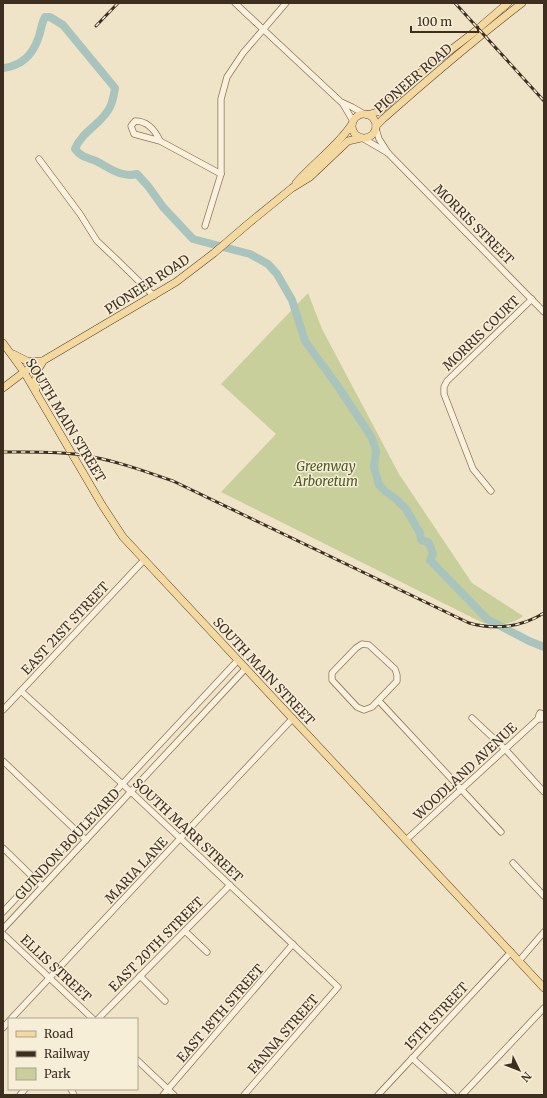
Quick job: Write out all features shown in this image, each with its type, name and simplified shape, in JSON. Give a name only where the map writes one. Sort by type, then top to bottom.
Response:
[{"type":"main road","name":"PIONEER ROAD","points":[[366,114],[377,112],[381,109],[415,77],[473,33],[508,3]]},
{"type":"main road","name":"PIONEER ROAD","points":[[376,127],[383,119],[450,61],[522,3]]},
{"type":"main road","points":[[366,114],[374,119],[376,127],[373,134],[362,138],[354,134],[352,122],[357,116],[366,114]]},
{"type":"main road","name":"PIONEER ROAD","points":[[292,188],[306,171],[339,141],[352,122]]},
{"type":"main road","name":"PIONEER ROAD","points":[[3,388],[24,372],[176,282],[214,253],[292,188],[310,177],[348,142],[362,138]]},
{"type":"main road","name":"SOUTH MAIN STREET","points":[[3,342],[37,392],[112,521],[123,537],[544,988]]},
{"type":"main road","points":[[11,353],[27,361],[43,361]]},
{"type":"main road","points":[[37,392],[35,379],[37,371],[43,361]]},
{"type":"street","points":[[235,3],[343,104],[352,122]]},
{"type":"street","points":[[205,226],[221,174],[221,99],[227,77],[243,53],[286,3]]},
{"type":"street","points":[[343,104],[366,114]]},
{"type":"street","points":[[160,141],[156,133],[149,125],[142,121],[135,121],[131,126],[134,134],[160,141],[221,174]]},
{"type":"street","name":"MORRIS STREET","points":[[376,127],[380,139],[388,153],[544,312]]},
{"type":"street","name":"MORRIS STREET","points":[[362,138],[388,153]]},
{"type":"street","points":[[39,159],[80,214],[96,240],[154,296]]},
{"type":"street","name":"MORRIS COURT","points":[[491,491],[473,468],[444,394],[444,389],[448,381],[532,299]]},
{"type":"street","name":"EAST 21ST STREET","points":[[3,710],[144,560]]},
{"type":"street","points":[[362,644],[369,645],[395,669],[397,675],[397,682],[379,701],[372,707],[364,710],[357,707],[332,680],[332,673],[356,648],[362,644]]},
{"type":"street","name":"GUINDON BOULEVARD","points":[[3,912],[238,660]]},
{"type":"street","name":"GUINDON BOULEVARD","points":[[3,929],[246,668]]},
{"type":"street","name":"SOUTH MARR STREET","points":[[21,691],[123,784],[338,987]]},
{"type":"street","points":[[379,701],[501,832]]},
{"type":"street","name":"WOODLAND AVENUE","points":[[406,840],[504,749],[542,717]]},
{"type":"street","name":"MARIA LANE","points":[[12,1018],[293,718]]},
{"type":"street","points":[[472,718],[504,749],[544,792]]},
{"type":"street","points":[[3,760],[86,840]]},
{"type":"street","points":[[3,848],[42,886]]},
{"type":"street","points":[[513,863],[544,896]]},
{"type":"street","name":"EAST 20TH STREET","points":[[99,1018],[230,885]]},
{"type":"street","points":[[185,931],[207,952]]},
{"type":"street","points":[[519,961],[544,932]]},
{"type":"street","name":"ELLIS STREET","points":[[3,934],[92,1018]]},
{"type":"street","name":"EAST 18TH STREET","points":[[163,1095],[169,1090],[293,944]]},
{"type":"street","name":"15TH STREET","points":[[378,1095],[511,952]]},
{"type":"street","points":[[140,976],[165,1001]]},
{"type":"street","name":"FANNA STREET","points":[[244,1095],[338,987]]},
{"type":"street","points":[[462,1095],[544,1008]]},
{"type":"street","points":[[412,1058],[453,1095]]},
{"type":"street","points":[[138,1061],[174,1095]]},
{"type":"green space","name":"Greenway Arboretum","points":[[308,293],[322,329],[399,474],[472,583],[523,616],[519,619],[497,625],[481,622],[221,492],[276,434],[221,384]]},
{"type":"waterway","points":[[3,68],[15,65],[29,55],[36,45],[45,17],[50,17],[63,25],[115,88],[112,102],[107,113],[82,138],[75,149],[82,156],[96,161],[116,172],[126,175],[137,174],[148,186],[163,207],[193,239],[250,254],[268,264],[277,274],[292,300],[305,341],[339,388],[372,438],[376,451],[374,467],[379,485],[406,509],[420,533],[421,540],[429,543],[433,554],[430,560],[487,619],[529,641],[544,647]]},
{"type":"railway","points":[[96,26],[118,3]]},
{"type":"railway","points":[[455,3],[544,101]]},
{"type":"railway","points":[[3,452],[52,452],[94,457],[173,481],[469,623],[498,627],[517,625],[544,613]]}]
